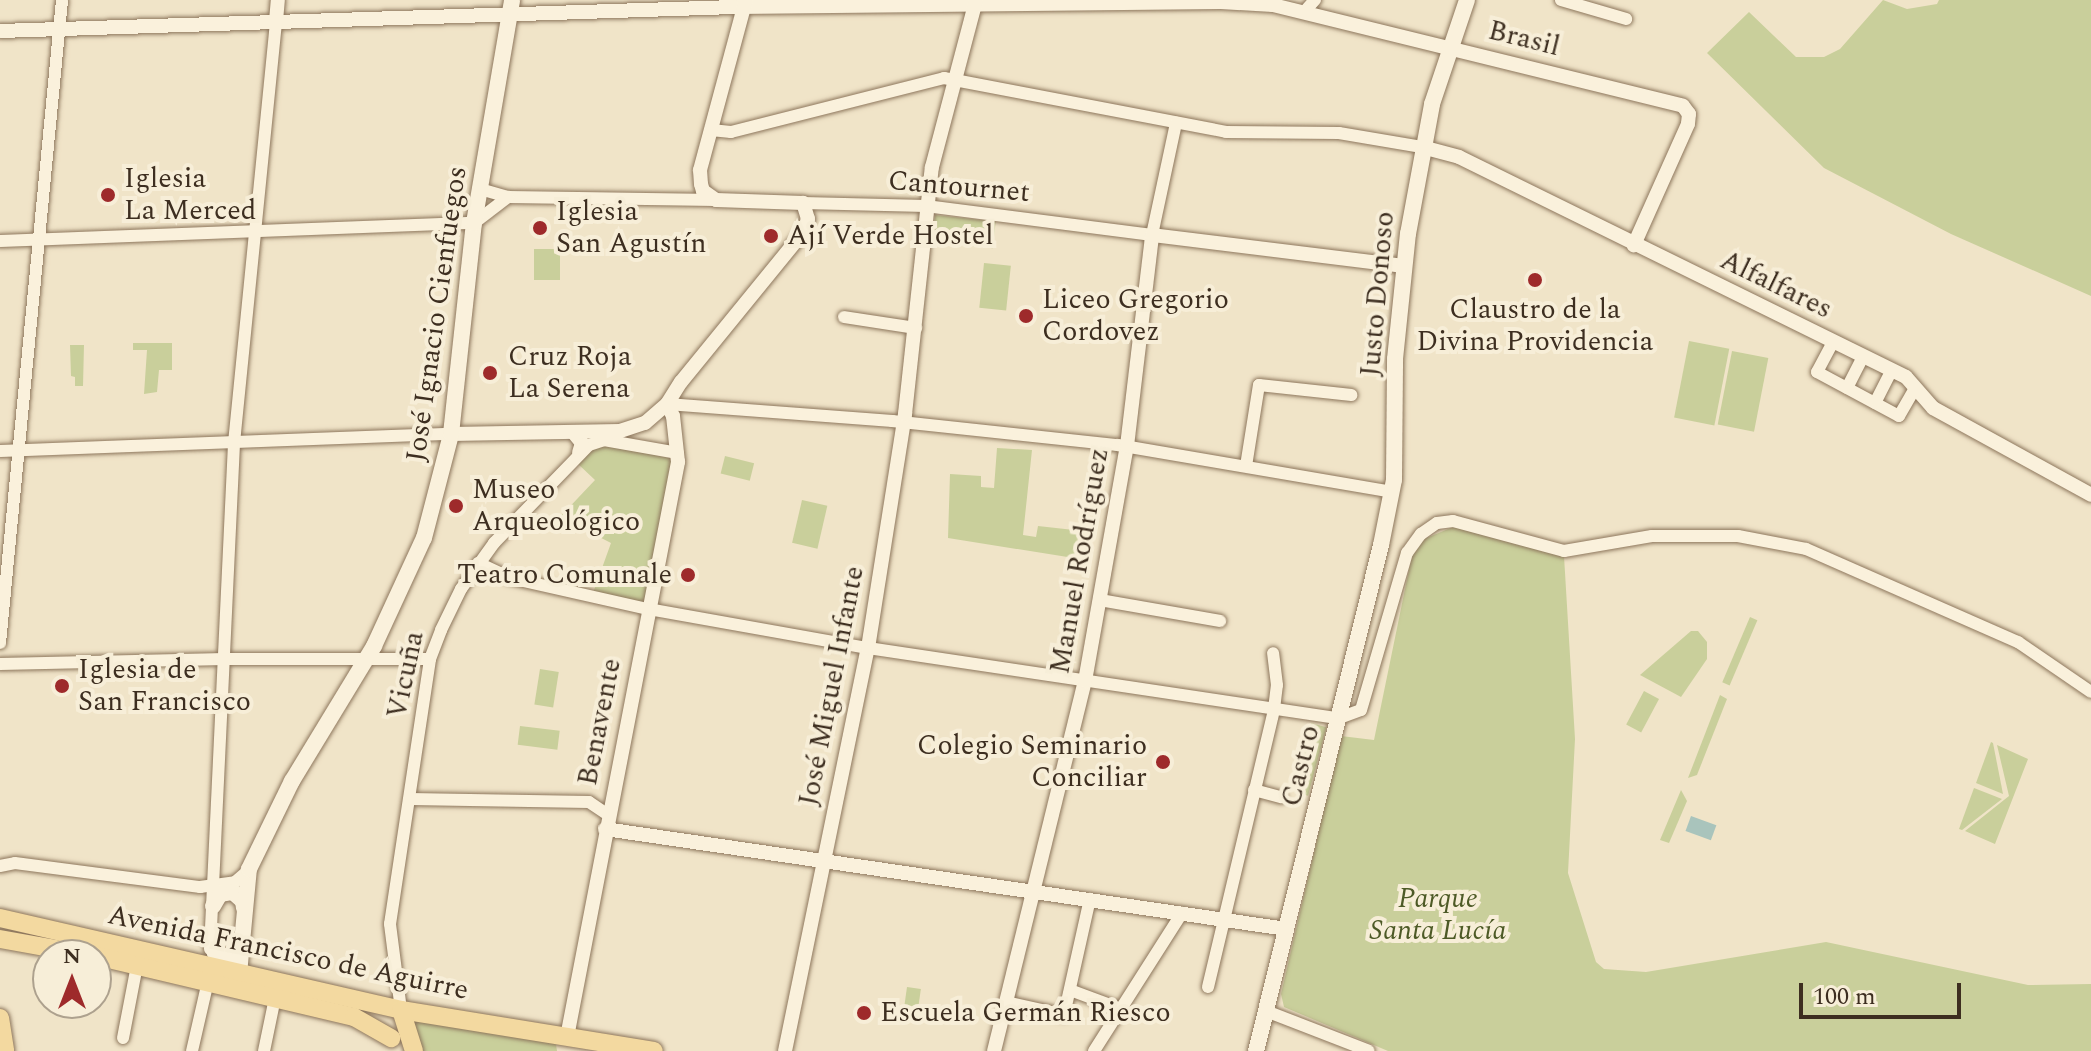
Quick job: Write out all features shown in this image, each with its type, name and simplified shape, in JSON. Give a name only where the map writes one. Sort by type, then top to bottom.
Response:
[{"type":"main road","name":"Justo Donoso","points":[[1456,50],[1467,0]]},
{"type":"main road","name":"Justo Donoso","points":[[1392,492],[1395,359],[1403,266],[1422,147],[1432,104],[1477,0]]},
{"type":"main road","name":"José Ignacio Cienfuegos","points":[[239,974],[249,869],[292,781],[367,659],[419,549],[451,434],[474,223],[511,6]]},
{"type":"main road","name":"Castro","points":[[1256,1051],[1392,492]]},
{"type":"main road","points":[[213,906],[220,894],[233,892],[239,895],[244,908]]},
{"type":"main road","name":"Avenida Francisco de Aguirre","points":[[0,918],[275,998],[354,1017],[390,1045]]},
{"type":"main road","name":"Avenida Francisco de Aguirre","points":[[0,939],[32,945]]},
{"type":"main road","points":[[210,940],[215,953],[228,957],[234,954],[241,942]]},
{"type":"main road","name":"Avenida Francisco de Aguirre","points":[[112,960],[212,978]]},
{"type":"main road","name":"Avenida Francisco de Aguirre","points":[[239,974],[566,1044],[654,1051]]},
{"type":"main road","points":[[212,978],[239,974]]},
{"type":"main road","points":[[390,1045],[401,1010]]},
{"type":"main road","points":[[401,1010],[414,1051]]},
{"type":"main road","points":[[0,1018],[5,1051]]},
{"type":"street","points":[[0,643],[62,0]]},
{"type":"street","points":[[192,1051],[212,978],[210,940],[234,443],[278,0]]},
{"type":"street","points":[[1561,0],[1626,19]]},
{"type":"street","name":"Brasil","points":[[0,31],[276,21],[511,6],[1240,1],[1310,6],[1456,50],[1683,106],[1689,114],[1688,124],[1634,245]]},
{"type":"street","name":"José Miguel Infante","points":[[785,1051],[868,648],[916,328],[926,206],[953,80],[976,2]]},
{"type":"street","points":[[716,200],[703,191],[700,179],[745,3]]},
{"type":"street","points":[[711,130],[731,132],[935,79],[1046,95],[1242,134],[1339,133],[1422,147]]},
{"type":"street","name":"Manuel Rodríguez","points":[[994,1051],[1085,681],[1127,446],[1152,235],[1176,123]]},
{"type":"street","name":"Alfalfares","points":[[1422,147],[1459,157],[1906,377],[1933,408],[2091,495]]},
{"type":"street","name":"Cantournet","points":[[480,189],[508,197],[926,206],[1403,266]]},
{"type":"street","points":[[0,241],[474,223],[508,197]]},
{"type":"street","points":[[0,451],[633,429],[667,404],[681,382],[804,231],[808,219],[803,203]]},
{"type":"street","points":[[844,317],[916,328]]},
{"type":"street","points":[[1833,342],[1817,372],[1899,416],[1915,388]]},
{"type":"street","points":[[1847,388],[1863,356]]},
{"type":"street","points":[[1875,403],[1892,370]]},
{"type":"street","points":[[1246,466],[1259,385],[1351,395]]},
{"type":"street","points":[[667,404],[702,404],[1127,446],[1392,492]]},
{"type":"street","name":"Benavente","points":[[566,1044],[678,453],[673,416],[667,404]]},
{"type":"street","points":[[573,432],[582,443],[579,453]]},
{"type":"street","points":[[579,453],[604,440],[678,453]]},
{"type":"street","name":"Vicuña","points":[[401,1010],[389,934],[430,659],[441,630],[478,563],[579,453]]},
{"type":"street","points":[[478,563],[510,578],[648,609],[868,648],[1339,718],[1361,710],[1407,553],[1421,534],[1437,523],[1453,521],[1564,551],[1652,536],[1738,536],[1806,549],[2018,642],[2091,692]]},
{"type":"street","points":[[1100,600],[1220,621]]},
{"type":"street","points":[[1208,987],[1274,709],[1277,685],[1273,653]]},
{"type":"street","points":[[0,664],[430,659]]},
{"type":"street","points":[[1254,790],[1281,797]]},
{"type":"street","points":[[410,799],[589,802],[607,822],[824,863],[1034,890],[1286,929]]},
{"type":"street","points":[[0,866],[15,863],[214,887],[235,882],[249,869]]},
{"type":"street","points":[[1006,1002],[1064,1015],[1090,899]]},
{"type":"street","points":[[1094,1051],[1182,913]]},
{"type":"street","points":[[123,1038],[137,965]]},
{"type":"street","points":[[1070,990],[1121,1009]]},
{"type":"street","points":[[264,1051],[275,998]]},
{"type":"street","points":[[1266,1011],[1369,1051]]},
{"type":"street","name":"Avenida Francisco de Aguirre","points":[[390,1045],[408,1051]]},
{"type":"green space","points":[[1883,0],[1907,9],[1937,4],[1939,0],[2091,0],[2091,296],[1951,234],[1824,168],[1707,53],[1749,12],[1796,57],[1824,57],[1840,49]]},
{"type":"green space","points":[[935,215],[996,221],[993,248],[932,242]]},
{"type":"green space","points":[[534,249],[560,249],[560,280],[534,280]]},
{"type":"green space","points":[[984,263],[1011,266],[1006,311],[979,308]]},
{"type":"green space","points":[[1689,341],[1729,349],[1714,425],[1674,418]]},
{"type":"green space","points":[[133,343],[172,343],[172,370],[159,370],[157,392],[144,394],[147,350],[133,350]]},
{"type":"green space","points":[[70,345],[84,345],[83,386],[75,386],[75,377],[71,376]]},
{"type":"green space","points":[[1732,351],[1768,358],[1754,432],[1718,425]]},
{"type":"green space","points":[[599,443],[670,458],[672,465],[644,604],[593,593],[611,543],[560,517],[595,480],[577,463]]},
{"type":"green space","points":[[997,448],[1032,450],[1023,535],[1036,537],[1038,526],[1083,531],[1080,559],[948,538],[950,474],[981,476],[981,487],[994,488]]},
{"type":"green space","points":[[725,456],[754,463],[750,481],[721,473]]},
{"type":"green space","points":[[802,500],[827,506],[817,549],[792,543]]},
{"type":"green space","name":"Parque Santa Lucía","points":[[1453,527],[1564,556],[1575,739],[1568,873],[1596,962],[1604,969],[1646,972],[1826,942],[2028,985],[2091,984],[2091,1051],[1388,1051],[1284,1007],[1281,994],[1341,736],[1374,740],[1412,555],[1424,539]]},
{"type":"green space","points":[[1750,617],[1757,620],[1730,685],[1722,682]]},
{"type":"green space","points":[[1691,631],[1698,631],[1707,642],[1707,659],[1681,697],[1640,675]]},
{"type":"green space","points":[[540,669],[559,672],[553,708],[534,705]]},
{"type":"green space","points":[[1644,691],[1659,699],[1641,733],[1626,725]]},
{"type":"green space","points":[[1720,695],[1727,699],[1697,775],[1688,778]]},
{"type":"green space","points":[[1311,723],[1326,727],[1308,796],[1293,792]]},
{"type":"green space","points":[[520,726],[560,731],[557,750],[518,745]]},
{"type":"green space","points":[[1993,743],[2003,794],[1976,783]]},
{"type":"green space","points":[[1997,745],[2028,759],[1995,844],[1965,831],[2009,796]]},
{"type":"green space","points":[[1974,788],[2002,799],[1962,830],[1959,829]]},
{"type":"green space","points":[[1681,790],[1687,801],[1669,843],[1660,840]]},
{"type":"green space","points":[[907,987],[921,989],[917,1017],[903,1015]]},
{"type":"green space","points":[[413,1018],[555,1038],[557,1051],[421,1051]]},
{"type":"water","points":[[1691,816],[1716,825],[1711,840],[1686,831]]},
{"type":"place","name":"Iglesia La Merced","points":[[108,195]]},
{"type":"place","name":"Iglesia San Agustín","points":[[540,228]]},
{"type":"place","name":"Ají Verde Hostel","points":[[771,236]]},
{"type":"place","name":"Claustro de la Divina Providencia","points":[[1535,280]]},
{"type":"place","name":"Liceo Gregorio Cordovez","points":[[1026,316]]},
{"type":"place","name":"Cruz Roja La Serena","points":[[490,373]]},
{"type":"place","name":"Museo Arqueológico","points":[[456,506]]},
{"type":"place","name":"Teatro Comunale","points":[[688,575]]},
{"type":"place","name":"Iglesia de San Francisco","points":[[62,686]]},
{"type":"place","name":"Colegio Seminario Conciliar","points":[[1163,762]]},
{"type":"place","name":"Escuela Germán Riesco","points":[[864,1013]]}]
